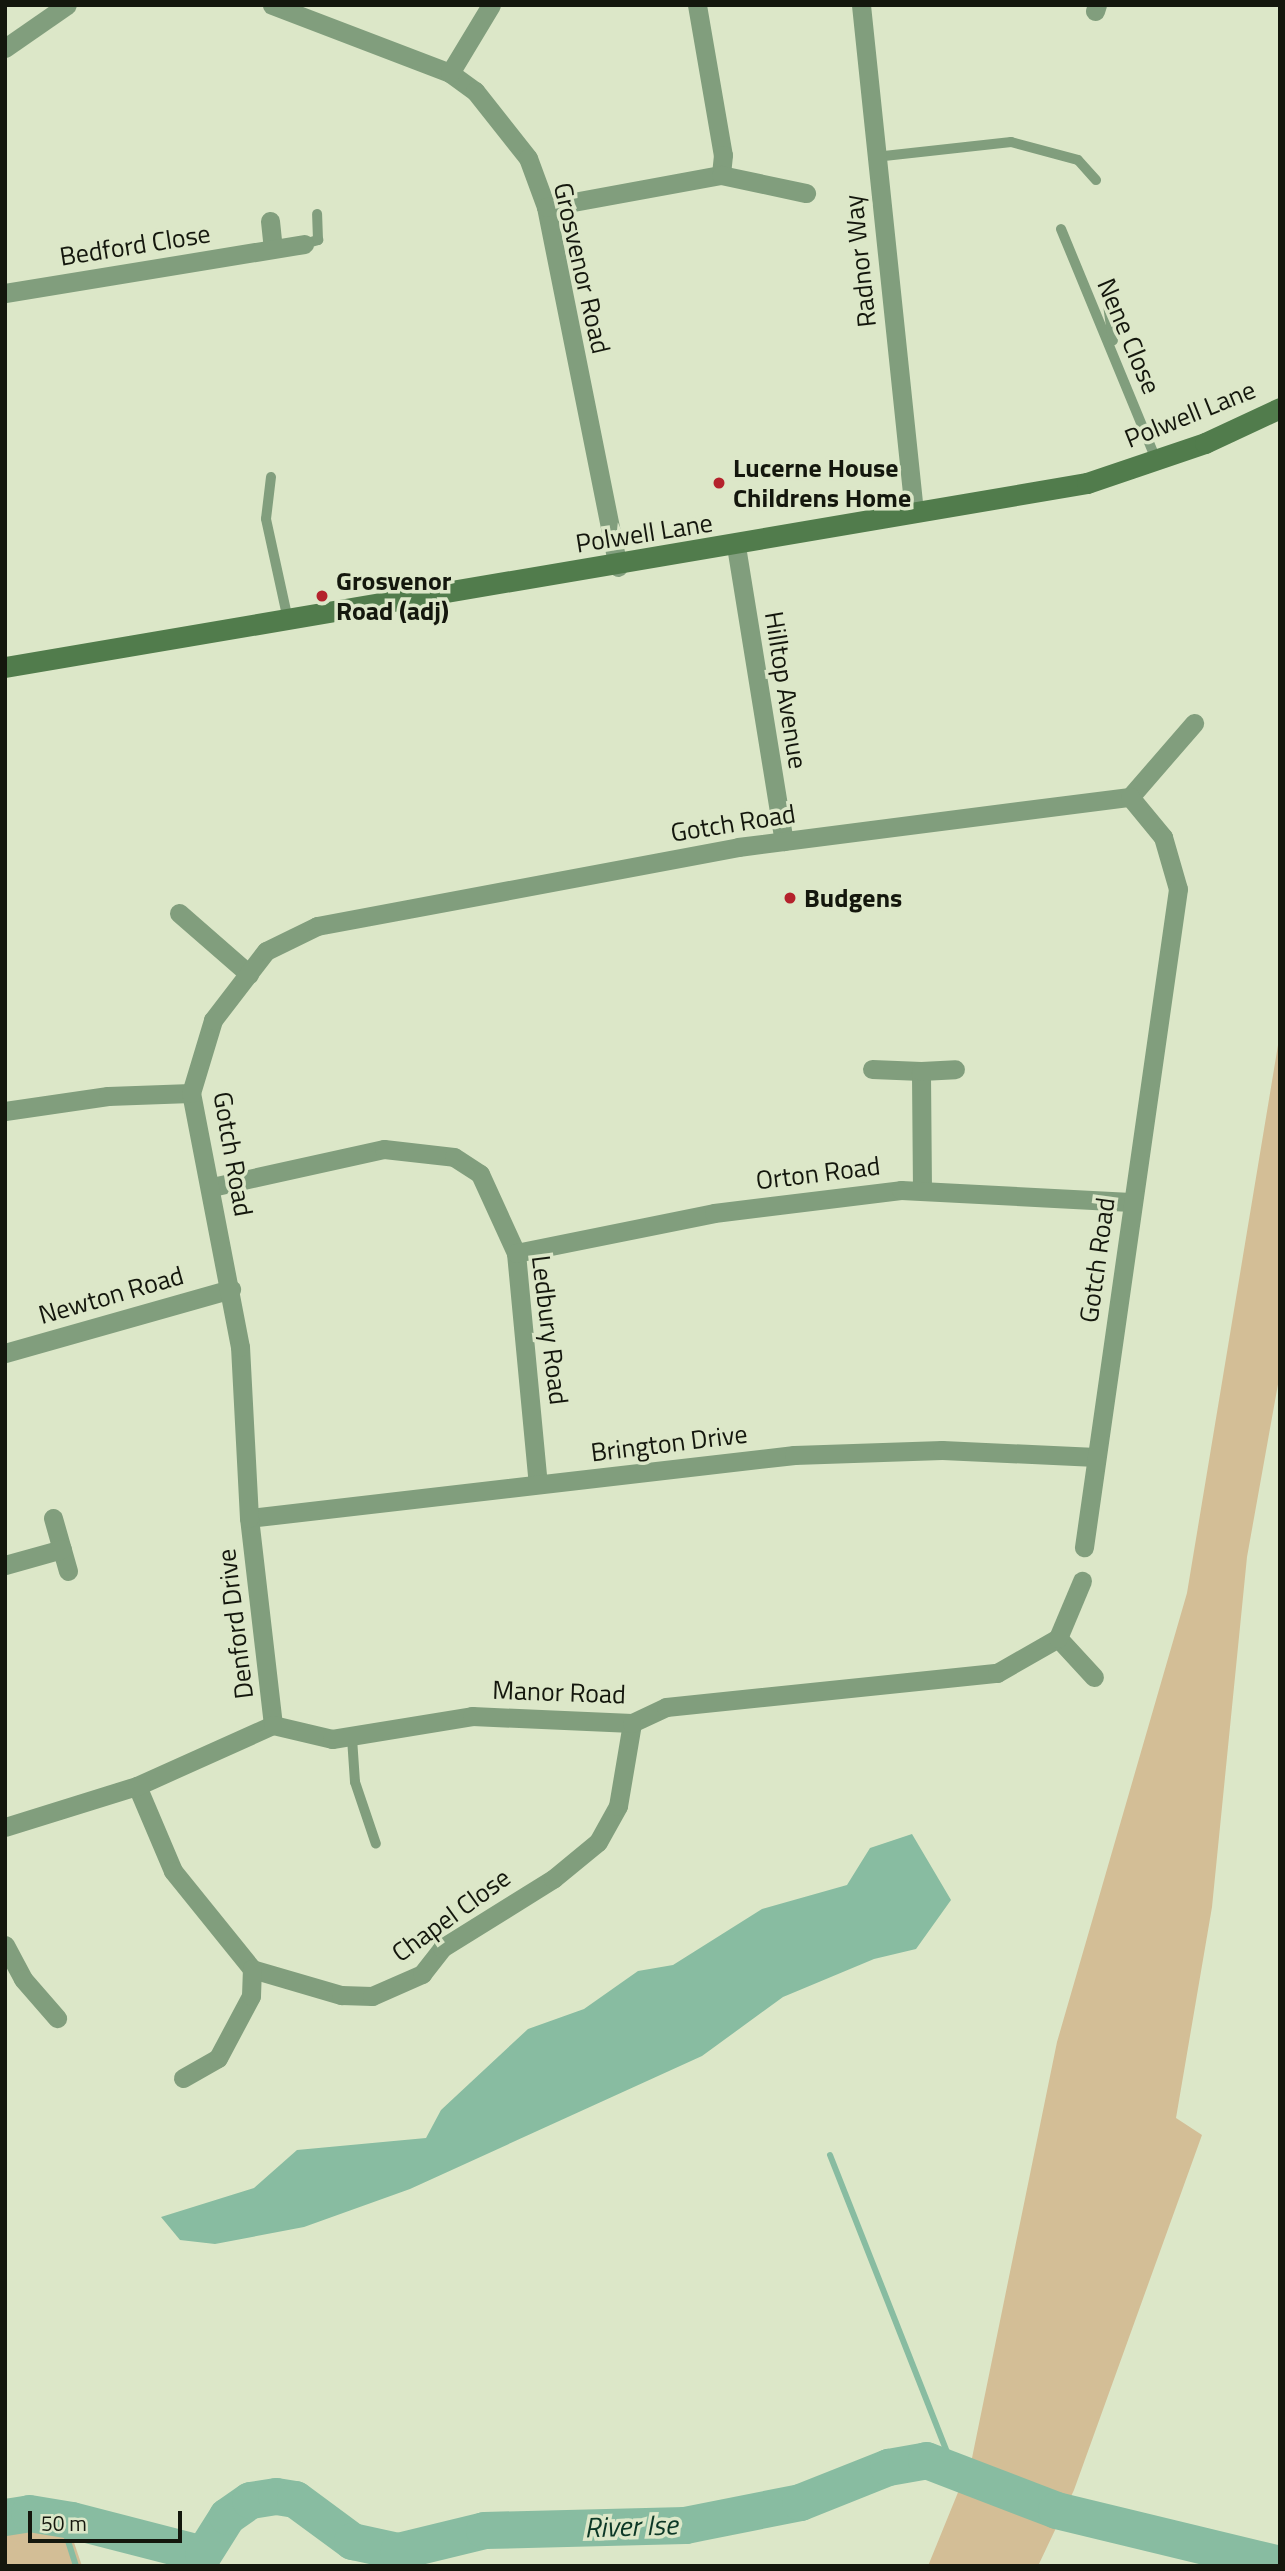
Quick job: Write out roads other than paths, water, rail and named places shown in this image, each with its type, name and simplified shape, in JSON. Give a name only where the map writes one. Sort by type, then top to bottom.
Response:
[{"type":"street","points":[[5,48],[67,5]]},
{"type":"street","name":"Grosvenor Road","points":[[272,5],[450,73],[475,90],[528,158],[546,207],[618,567]]},
{"type":"street","points":[[450,73],[491,5]]},
{"type":"street","points":[[697,5],[723,155],[721,175]]},
{"type":"street","name":"Radnor Way","points":[[861,5],[914,512]]},
{"type":"street","points":[[546,207],[721,175],[806,192]]},
{"type":"street","points":[[270,220],[274,248]]},
{"type":"street","name":"Bedford Close","points":[[5,293],[304,244]]},
{"type":"street","name":"Polwell Lane","points":[[5,667],[618,567],[1087,482],[1156,460],[1280,408]]},
{"type":"street","name":"Hilltop Avenue","points":[[736,546],[783,841]]},
{"type":"street","points":[[1130,797],[1194,723]]},
{"type":"street","name":"Gotch Road","points":[[249,1518],[230,1289],[212,1187],[191,1093],[214,1020],[265,951],[317,926],[783,841],[1130,797],[1163,837],[1178,889],[1131,1202],[1084,1547]]},
{"type":"street","points":[[179,913],[250,974]]},
{"type":"street","points":[[872,1069],[955,1069]]},
{"type":"street","points":[[921,1071],[922,1190]]},
{"type":"street","points":[[5,1111],[108,1096],[191,1093]]},
{"type":"street","name":"Ledbury Road","points":[[212,1187],[384,1149],[420,1149],[454,1157],[480,1174],[516,1253],[538,1484]]},
{"type":"street","name":"Orton Road","points":[[516,1253],[796,1200],[922,1190],[1131,1202]]},
{"type":"street","name":"Newton Road","points":[[5,1353],[230,1289]]},
{"type":"street","name":"Brington Drive","points":[[249,1518],[794,1455],[942,1450],[1096,1457]]},
{"type":"street","points":[[53,1518],[68,1571]]},
{"type":"street","name":"Denford Drive","points":[[249,1518],[273,1725]]},
{"type":"street","points":[[5,1565],[62,1549]]},
{"type":"street","points":[[1082,1581],[1058,1638],[1094,1677]]},
{"type":"street","name":"Manor Road","points":[[273,1725],[352,1738],[472,1716],[632,1723],[666,1707],[996,1673],[1058,1638]]},
{"type":"street","name":"Chapel Close","points":[[252,1969],[341,1995],[372,1996],[422,1974],[442,1948],[553,1879],[598,1842],[618,1806],[632,1723]]},
{"type":"street","points":[[5,1827],[137,1786],[273,1725]]},
{"type":"street","points":[[137,1786],[173,1871],[252,1969],[251,1996],[218,2058],[183,2078]]},
{"type":"street","points":[[5,1945],[23,1979],[57,2018]]},
{"type":"lane","points":[[875,157],[1011,142],[1078,159],[1096,180]]},
{"type":"lane","points":[[304,244],[318,240],[317,214]]},
{"type":"lane","name":"Nene Close","points":[[1062,229],[1113,342],[1156,460]]},
{"type":"lane","points":[[1106,290],[1113,342]]},
{"type":"lane","points":[[271,477],[266,519],[288,621]]},
{"type":"lane","points":[[352,1738],[355,1782],[376,1844]]},
{"type":"waterway","points":[[830,2155],[953,2468]]},
{"type":"waterway","name":"River Ise","points":[[5,2517],[29,2513],[71,2520],[203,2554],[227,2516],[250,2500],[276,2496],[295,2499],[352,2541],[398,2551],[484,2530],[685,2525],[800,2502],[888,2467],[926,2460],[1056,2510],[1280,2564]]},
{"type":"waterway","points":[[61,2519],[76,2566]]},
{"type":"place","name":"Lucerne House Childrens Home","points":[[719,483]]},
{"type":"place","name":"Grosvenor Road (adj)","points":[[322,596]]},
{"type":"place","name":"Budgens","points":[[790,898]]}]
